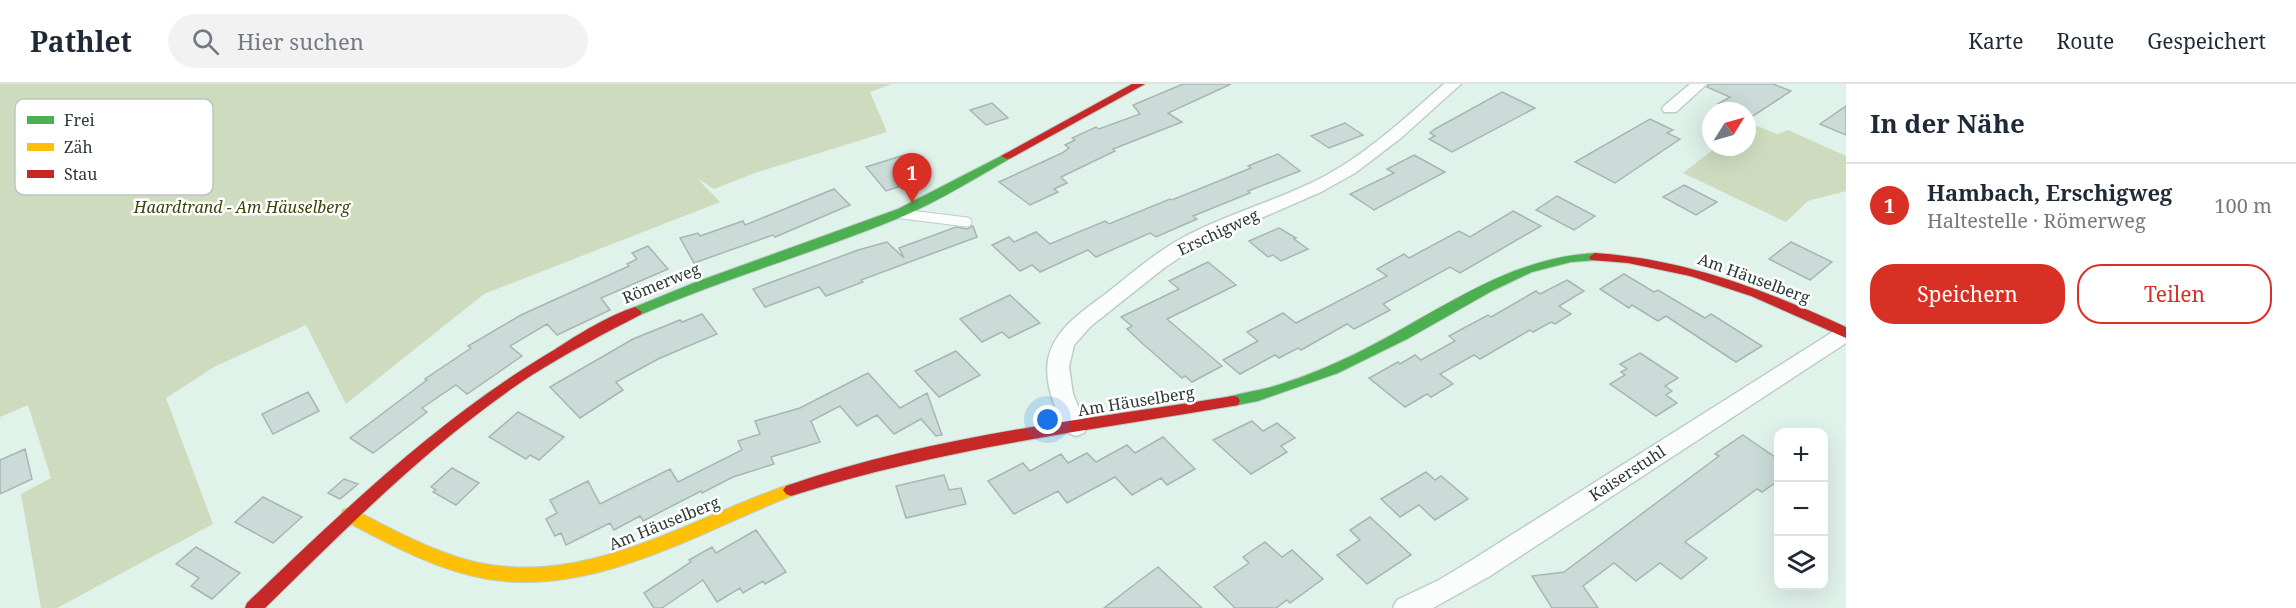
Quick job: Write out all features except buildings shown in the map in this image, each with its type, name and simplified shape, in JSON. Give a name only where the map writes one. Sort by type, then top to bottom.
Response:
[{"type":"street","name":"Römerweg","points":[[253,608],[349,515],[464,416],[507,383],[571,343],[678,292],[899,213],[1140,84]]},
{"type":"street","name":"Erschigweg","points":[[1076,427],[1057,378],[1064,342],[1079,326],[1146,272],[1190,242],[1305,192],[1352,168],[1391,139],[1454,84]]},
{"type":"street","points":[[1670,109],[1699,84]]},
{"type":"street","name":"Am Häuselberg","points":[[349,515],[461,567],[493,574],[535,576],[573,572],[605,565],[747,508],[835,476],[960,447],[1240,400],[1304,382],[1356,360],[1524,270],[1565,258],[1615,259],[1715,278],[1766,297],[1846,333]]},
{"type":"street","name":"Kaiserstuhl","points":[[1406,608],[1448,588],[1480,568],[1846,333]]},
{"type":"lane","points":[[899,213],[967,222]]},
{"type":"green space","name":"Haardtrand - Am Häuselberg","points":[[0,84],[892,84],[870,92],[887,132],[755,173],[714,189],[697,178],[720,202],[484,294],[346,404],[306,325],[214,367],[166,398],[213,524],[57,608],[41,608],[21,494],[51,478],[28,405],[0,417]]},
{"type":"green space","points":[[1756,126],[1777,134],[1788,130],[1846,156],[1846,191],[1808,201],[1786,222],[1683,173],[1705,156],[1756,156]]},
{"type":"traffic: fast","points":[[635,312],[701,285],[902,212],[942,193],[1007,156]]},
{"type":"traffic: fast","points":[[1233,401],[1284,389],[1333,370],[1527,269],[1548,262],[1595,257]]},
{"type":"traffic: slow","points":[[349,515],[416,549],[451,563],[488,572],[527,575],[566,572],[643,551],[791,490]]},
{"type":"traffic: jam","points":[[1007,156],[1140,84]]},
{"type":"traffic: jam","points":[[1595,257],[1628,259],[1693,272],[1756,293],[1846,333]]},
{"type":"traffic: jam","points":[[253,608],[387,482],[478,406],[527,372],[579,341],[635,312]]},
{"type":"traffic: jam","points":[[791,490],[845,473],[954,447],[1233,401]]},
{"type":"place","name":"Hambach, Erschigweg","points":[[912,203]]}]
